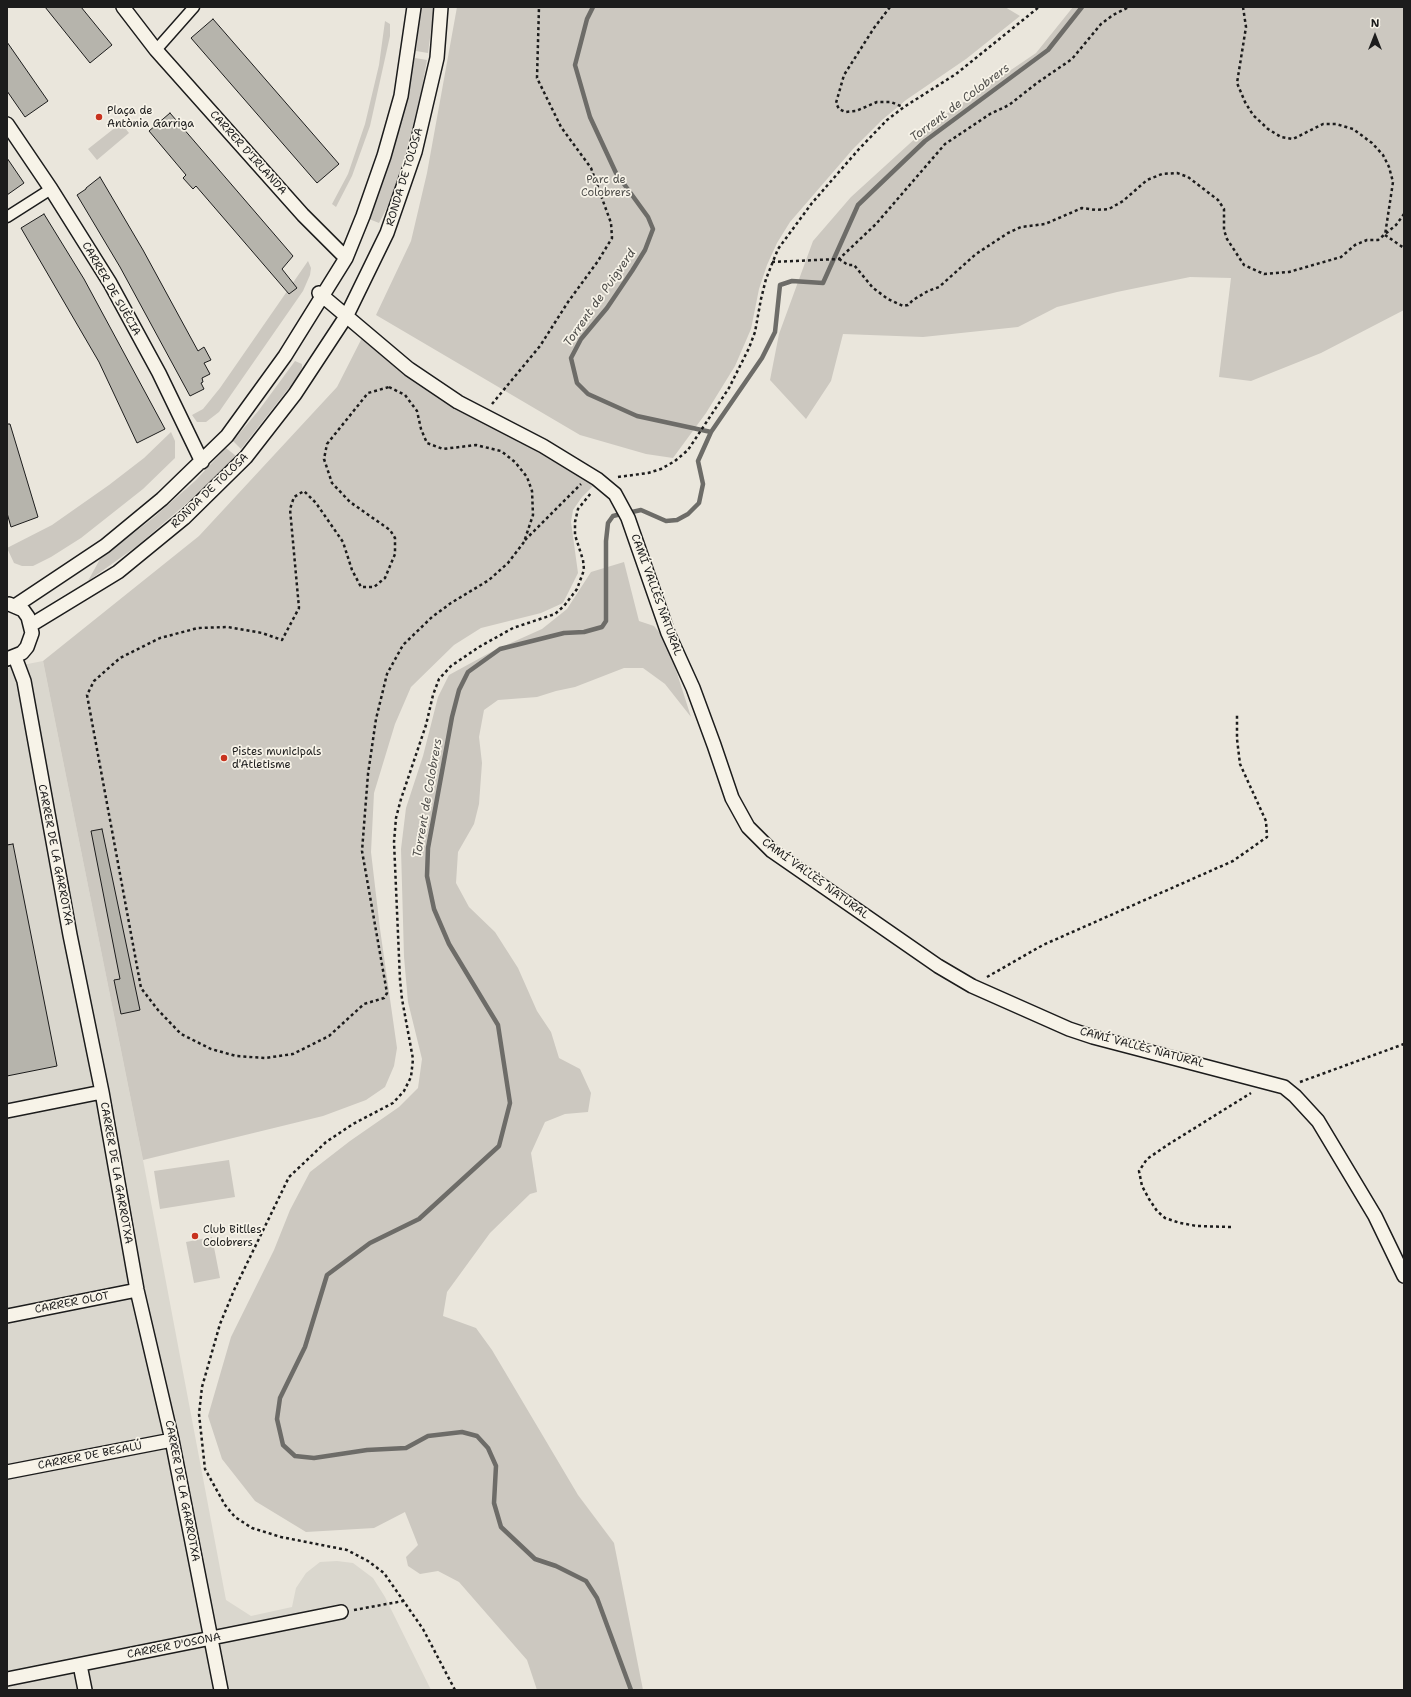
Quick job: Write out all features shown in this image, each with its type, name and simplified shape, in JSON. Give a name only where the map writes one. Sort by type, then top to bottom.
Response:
[{"type":"street","name":"CARRER D'IRLANDA","points":[[123,7],[156,50],[303,215],[346,258]]},
{"type":"street","points":[[156,50],[194,7]]},
{"type":"street","points":[[11,605],[104,546],[162,499],[202,462],[227,436],[285,356],[321,294],[346,258],[363,216],[384,156],[401,96],[414,7]]},
{"type":"street","name":"RONDA DE TOLOSA","points":[[31,625],[118,572],[190,513],[246,458],[295,394],[346,316],[387,233],[415,152],[437,58],[441,7]]},
{"type":"street","name":"CARRER DE SUÈCIA","points":[[7,124],[51,189],[110,283],[159,373],[202,462]]},
{"type":"street","points":[[7,217],[51,189]]},
{"type":"street","points":[[321,294],[346,316]]},
{"type":"street","name":"CAMÍ VALLÈS NATURAL","points":[[346,316],[409,369],[458,402],[543,446],[590,475],[615,494],[628,518],[668,633],[693,688],[732,798],[748,827],[772,851],[938,966],[972,986],[1069,1029],[1093,1037],[1284,1087],[1295,1096],[1318,1121],[1375,1216],[1404,1276]]},
{"type":"street","points":[[11,605],[23,610],[31,625],[31,640],[27,647],[11,658]]},
{"type":"street","name":"CARRER DE LA GARROTXA","points":[[11,658],[24,681],[69,927],[102,1092],[137,1290],[172,1440],[221,1690]]},
{"type":"street","points":[[7,1111],[102,1092]]},
{"type":"street","name":"CARRER OLOT","points":[[7,1316],[137,1290]]},
{"type":"street","name":"CARRER DE BESALÚ","points":[[7,1472],[172,1440]]},
{"type":"street","name":"CARRER D'OSONA","points":[[7,1679],[341,1612]]},
{"type":"street","points":[[80,1665],[85,1690]]},
{"type":"path","points":[[484,416],[540,346],[612,238],[611,223],[591,168],[561,127],[537,78],[539,7]]},
{"type":"path","points":[[890,7],[867,38],[844,75],[836,103],[839,109],[845,112],[856,110],[877,102],[891,102],[904,107]]},
{"type":"path","points":[[455,1690],[423,1629],[384,1573],[368,1561],[347,1550],[281,1537],[252,1528],[235,1517],[225,1505],[205,1469],[199,1414],[202,1387],[223,1317],[289,1177],[326,1142],[353,1124],[393,1103],[404,1090],[411,1077],[413,1059],[400,980],[394,842],[398,812],[426,725],[433,695],[439,679],[451,666],[479,647],[513,628],[555,614],[564,606],[577,589],[584,570],[583,560],[575,535],[574,522],[578,509],[590,494],[610,479],[648,473],[661,469],[675,461],[688,450],[729,388],[750,348],[755,332],[761,299],[772,262],[792,228],[812,203],[877,130],[904,107],[956,74],[1039,7]]},
{"type":"path","points":[[839,259],[876,224],[945,144],[990,114],[1009,105],[1037,83],[1072,59],[1102,24],[1112,15],[1129,7]]},
{"type":"path","points":[[1243,7],[1246,27],[1238,83],[1245,102],[1253,115],[1268,129],[1281,137],[1293,139],[1323,124],[1336,124],[1353,129],[1372,143],[1383,154],[1389,167],[1393,182],[1385,235]]},
{"type":"path","points":[[772,262],[839,259],[848,265],[854,265],[874,288],[888,299],[903,306],[908,305],[913,300],[928,291],[939,287],[976,254],[1008,232],[1021,227],[1044,224],[1082,208],[1096,210],[1109,209],[1123,201],[1147,180],[1162,174],[1177,174],[1188,177],[1218,200],[1224,209],[1224,230],[1227,239],[1244,265],[1264,274],[1289,272],[1341,257],[1355,245],[1367,240],[1378,240],[1396,225],[1404,214]]},
{"type":"path","points":[[1385,235],[1404,248]]},
{"type":"path","points":[[524,542],[533,515],[532,491],[527,477],[515,462],[501,451],[476,445],[443,448],[434,447],[427,443],[421,429],[417,411],[406,394],[389,387],[368,394],[327,444],[324,459],[332,482],[350,502],[390,530],[395,538],[395,554],[385,578],[374,587],[361,587],[352,570],[343,542],[316,502],[304,491],[294,497],[290,509],[299,608],[282,640],[262,633],[228,627],[198,628],[160,638],[120,658],[94,681],[86,695],[141,988],[158,1010],[181,1034],[211,1049],[236,1056],[265,1058],[293,1054],[329,1036],[364,1004],[384,998],[387,993],[362,851],[368,774],[376,719],[387,674],[403,645],[432,617],[451,603],[489,580],[508,563],[524,542],[590,475]]},
{"type":"path","points":[[972,986],[1043,945],[1233,861],[1267,837],[1266,821],[1240,764],[1236,715]]},
{"type":"path","points":[[1284,1087],[1404,1044]]},
{"type":"path","points":[[1231,1227],[1191,1225],[1164,1218],[1157,1211],[1142,1186],[1139,1171],[1147,1159],[1268,1082]]},
{"type":"path","points":[[341,1612],[403,1601]]},
{"type":"shaded area","points":[[43,661],[143,1160],[226,1600],[251,1616],[292,1607],[296,1588],[306,1573],[320,1562],[337,1561],[353,1563],[373,1578],[385,1597],[431,1690],[7,1690],[7,668]]},
{"type":"green space","points":[[421,7],[434,7],[428,53],[416,51]]},
{"type":"green space","name":"Parc de Colobrers","points":[[457,7],[1005,7],[1020,16],[966,59],[906,100],[882,120],[853,149],[790,222],[777,243],[767,265],[759,289],[751,329],[735,366],[706,413],[673,458],[646,454],[580,435],[376,315],[411,241],[427,173]]},
{"type":"green space","points":[[1073,7],[1404,7],[1404,310],[1321,353],[1251,381],[1219,377],[1231,278],[1190,277],[1117,292],[1057,307],[1018,327],[923,337],[843,334],[831,381],[806,419],[770,380],[779,334],[813,241],[851,197],[930,125],[1036,53]]},
{"type":"green space","points":[[385,21],[390,24],[390,36],[370,126],[352,176],[336,207],[332,204],[348,174],[365,124],[379,65]]},
{"type":"green space","points":[[415,58],[427,60],[421,93],[404,160],[392,198],[379,223],[369,219],[393,149]]},
{"type":"green space","points":[[121,123],[129,133],[97,160],[88,149]]},
{"type":"green space","points":[[308,261],[311,268],[310,275],[303,291],[219,412],[206,422],[197,422],[192,415],[203,409],[220,388]]},
{"type":"green space","name":"Pistes municipals d'Atletisme","points":[[365,332],[426,387],[594,485],[582,497],[573,510],[571,522],[578,573],[563,603],[541,613],[481,628],[454,645],[411,687],[395,724],[374,793],[371,852],[380,929],[397,1048],[394,1066],[385,1087],[366,1100],[323,1116],[143,1160],[43,661],[199,536],[337,387]]},
{"type":"green space","points":[[295,361],[302,364],[299,375],[241,449],[233,441],[259,410]]},
{"type":"green space","points":[[171,432],[175,441],[175,458],[143,489],[81,538],[51,557],[33,566],[22,566],[14,563],[7,548],[52,525],[109,485],[144,458]]},
{"type":"green space","points":[[226,448],[236,456],[201,491],[137,546],[88,581],[100,559],[153,518],[195,481]]},
{"type":"green space","points":[[624,562],[639,621],[654,626],[667,642],[691,717],[665,684],[643,668],[624,668],[575,687],[537,697],[498,700],[484,710],[479,737],[482,763],[479,804],[474,824],[458,852],[456,883],[469,907],[495,932],[518,968],[537,1011],[551,1032],[559,1058],[580,1069],[591,1093],[588,1112],[565,1114],[545,1122],[531,1153],[537,1192],[530,1194],[490,1233],[447,1292],[443,1316],[476,1328],[492,1350],[578,1495],[614,1543],[643,1690],[537,1690],[527,1660],[459,1582],[438,1571],[420,1574],[408,1566],[406,1557],[418,1545],[405,1512],[374,1528],[306,1532],[255,1501],[222,1459],[208,1416],[231,1337],[274,1250],[290,1210],[310,1172],[350,1141],[399,1107],[418,1088],[422,1059],[408,1002],[404,957],[401,849],[406,808],[423,756],[438,697],[449,675],[493,651],[542,629],[567,609],[591,572]]},
{"type":"green space","points":[[229,1160],[235,1197],[160,1209],[154,1171]]},
{"type":"green space","points":[[212,1237],[220,1278],[194,1283],[186,1242]]},
{"type":"building","points":[[45,7],[81,7],[112,45],[90,63]]},
{"type":"building","points":[[213,19],[339,164],[317,183],[191,38]]},
{"type":"building","points":[[7,42],[48,101],[25,117],[7,91]]},
{"type":"building","points":[[170,113],[293,256],[282,269],[297,288],[289,294],[196,186],[193,189],[183,178],[186,175],[149,131]]},
{"type":"building","points":[[7,158],[24,183],[7,195]]},
{"type":"building","points":[[100,177],[143,250],[198,351],[204,347],[211,360],[204,363],[210,374],[202,378],[203,382],[201,383],[204,389],[190,396],[120,267],[77,195]]},
{"type":"building","points":[[44,214],[84,279],[165,429],[137,443],[99,362],[21,228]]},
{"type":"building","points":[[7,424],[10,424],[38,517],[11,527],[7,513]]},
{"type":"building","points":[[102,829],[140,1010],[121,1014],[114,980],[120,979],[91,831]]},
{"type":"building","points":[[13,844],[57,1066],[7,1076],[7,845]]},
{"type":"waterway","name":"Torrent de Puigverd","points":[[593,7],[587,19],[575,65],[590,117],[616,173],[648,217],[653,229],[645,250],[632,271],[607,308],[581,339],[571,358],[577,383],[588,394],[637,416],[711,432]]},
{"type":"waterway","name":"Torrent de Colobrers","points":[[632,512],[641,510],[666,521],[677,520],[688,514],[699,503],[703,484],[698,461],[711,432],[762,358],[775,332],[780,285],[792,281],[823,283],[858,205],[925,141],[1048,50],[1082,7]]},
{"type":"waterway","name":"Torrent de Colobrers","points":[[621,514],[613,516],[608,523],[606,541],[606,621],[602,627],[584,632],[564,633],[500,649],[468,672],[459,690],[452,717],[428,848],[427,876],[434,909],[449,944],[498,1025],[510,1103],[499,1146],[419,1219],[370,1243],[327,1275],[305,1347],[280,1398],[277,1419],[283,1445],[295,1456],[314,1458],[367,1450],[406,1448],[428,1436],[462,1432],[477,1436],[488,1448],[496,1466],[494,1503],[501,1527],[535,1559],[556,1566],[586,1581],[597,1598],[631,1690]]},
{"type":"place","name":"Plaça de Antònia Garriga","points":[[99,117]]},
{"type":"place","name":"Pistes municipals d'Atletisme","points":[[224,758]]},
{"type":"place","name":"Club Bitlles Colobrers","points":[[195,1236]]}]
